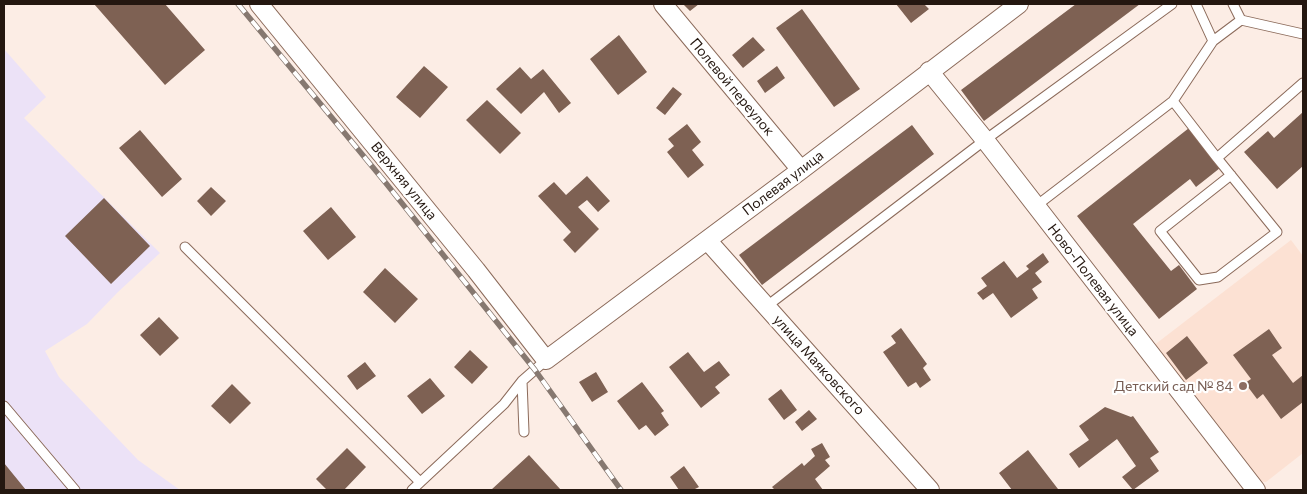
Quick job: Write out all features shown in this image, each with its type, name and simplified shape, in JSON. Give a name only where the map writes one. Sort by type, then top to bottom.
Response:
[{"type":"street","name":"Верхняя улица","points":[[259,4],[476,270],[546,360]]},
{"type":"street","name":"Полевой переулок","points":[[663,4],[801,170]]},
{"type":"street","name":"Полевая улица","points":[[546,360],[801,170],[1019,4]]},
{"type":"street","name":"Ново-Полевая улица","points":[[929,71],[985,140],[1256,490]]},
{"type":"street","name":"улица Маяковского","points":[[707,240],[930,490]]},
{"type":"lane","points":[[767,306],[985,140],[1172,4]]},
{"type":"lane","points":[[1196,4],[1213,41]]},
{"type":"lane","points":[[1233,4],[1241,20]]},
{"type":"lane","points":[[1036,206],[1173,101],[1213,41],[1241,20],[1303,34]]},
{"type":"lane","points":[[1217,158],[1303,82]]},
{"type":"lane","points":[[1173,101],[1277,232],[1218,277],[1199,280],[1160,231],[1231,175]]},
{"type":"lane","points":[[185,247],[420,482]]},
{"type":"lane","points":[[412,490],[504,404],[522,381],[546,360]]},
{"type":"lane","points":[[522,381],[524,432]]},
{"type":"lane","points":[[4,406],[75,490]]},
{"type":"shaded area","points":[[4,49],[46,97],[24,118],[160,253],[87,324],[45,351],[59,377],[138,460],[180,490],[4,490]]},
{"type":"shaded area","name":"Детский сад № 84","points":[[1291,240],[1303,256],[1303,453],[1266,482],[1255,481],[1153,346]]},
{"type":"building","points":[[94,4],[165,4],[205,50],[165,85]]},
{"type":"building","points":[[683,4],[699,4],[690,11]]},
{"type":"building","points":[[896,4],[924,4],[929,9],[911,23]]},
{"type":"building","points":[[1076,4],[1140,4],[984,121],[961,90]]},
{"type":"building","points":[[802,9],[860,89],[834,107],[776,28]]},
{"type":"building","points":[[619,35],[647,72],[618,95],[590,59]]},
{"type":"building","points":[[753,37],[765,50],[743,68],[732,55]]},
{"type":"building","points":[[424,66],[448,87],[420,118],[396,97]]},
{"type":"building","points":[[777,66],[785,78],[765,93],[757,81]]},
{"type":"building","points":[[520,67],[531,79],[543,69],[571,103],[559,113],[544,92],[521,114],[496,89]]},
{"type":"building","points":[[673,87],[682,94],[665,115],[656,108]]},
{"type":"building","points":[[487,100],[521,133],[500,154],[466,120]]},
{"type":"building","points":[[1303,112],[1303,166],[1277,189],[1244,152],[1268,131],[1274,138]]},
{"type":"building","points":[[687,124],[701,142],[692,150],[704,165],[688,178],[667,152],[674,146],[668,139]]},
{"type":"building","points":[[912,125],[934,154],[762,285],[739,255]]},
{"type":"building","points":[[1189,128],[1220,168],[1196,187],[1190,179],[1133,224],[1171,271],[1179,265],[1197,289],[1159,319],[1077,216]]},
{"type":"building","points":[[140,130],[182,179],[162,197],[119,148]]},
{"type":"building","points":[[587,176],[610,201],[598,212],[587,200],[578,207],[599,229],[575,253],[563,240],[571,232],[538,196],[554,182],[566,195]]},
{"type":"building","points":[[211,187],[226,201],[211,216],[197,201]]},
{"type":"building","points":[[104,198],[150,246],[111,284],[65,236]]},
{"type":"building","points":[[331,207],[356,237],[328,260],[303,231]]},
{"type":"building","points":[[1043,253],[1049,262],[1035,273],[1042,282],[1032,289],[1038,298],[1011,318],[993,293],[983,300],[977,293],[987,286],[981,278],[1004,261],[1017,278],[1029,269],[1026,266]]},
{"type":"building","points":[[385,268],[418,299],[395,323],[363,292]]},
{"type":"building","points":[[159,317],[179,338],[160,356],[140,335]]},
{"type":"building","points":[[901,328],[927,364],[923,368],[931,380],[920,388],[916,382],[908,387],[883,352],[896,343],[891,336]]},
{"type":"building","points":[[1269,329],[1282,348],[1272,355],[1293,383],[1303,375],[1303,402],[1281,419],[1263,394],[1257,399],[1245,383],[1251,379],[1233,355]]},
{"type":"building","points":[[1187,336],[1208,363],[1186,380],[1166,353]]},
{"type":"building","points":[[470,350],[488,367],[472,384],[454,367]]},
{"type":"building","points":[[688,352],[704,372],[719,361],[730,375],[715,387],[720,393],[701,408],[669,367]]},
{"type":"building","points":[[365,362],[376,376],[357,390],[347,376]]},
{"type":"building","points":[[596,372],[608,392],[592,402],[579,382]]},
{"type":"building","points":[[430,378],[445,396],[422,414],[407,396]]},
{"type":"building","points":[[642,382],[664,411],[661,413],[669,425],[655,436],[646,425],[639,430],[617,401]]},
{"type":"building","points":[[232,384],[251,403],[230,424],[211,406]]},
{"type":"building","points":[[781,389],[797,410],[784,420],[768,399]]},
{"type":"building","points":[[1105,407],[1131,417],[1133,416],[1159,452],[1150,458],[1159,471],[1133,490],[1122,477],[1136,466],[1117,439],[1079,468],[1069,454],[1089,440],[1079,426]]},
{"type":"building","points":[[809,410],[817,419],[802,431],[795,422]]},
{"type":"building","points":[[822,443],[830,457],[825,460],[830,466],[815,479],[823,490],[775,490],[772,487],[802,463],[804,466],[815,456],[811,449]]},
{"type":"building","points":[[347,448],[366,467],[344,490],[327,490],[316,479]]},
{"type":"building","points":[[1028,450],[1057,490],[1012,490],[999,473]]},
{"type":"building","points":[[529,455],[561,490],[491,490]]},
{"type":"building","points":[[4,463],[26,490],[4,490]]},
{"type":"building","points":[[684,466],[699,487],[693,490],[679,490],[670,477]]},
{"type":"railway","points":[[238,4],[385,182],[535,370],[621,490]]},
{"type":"place","name":"Детский сад № 84","points":[[1243,386]]}]
